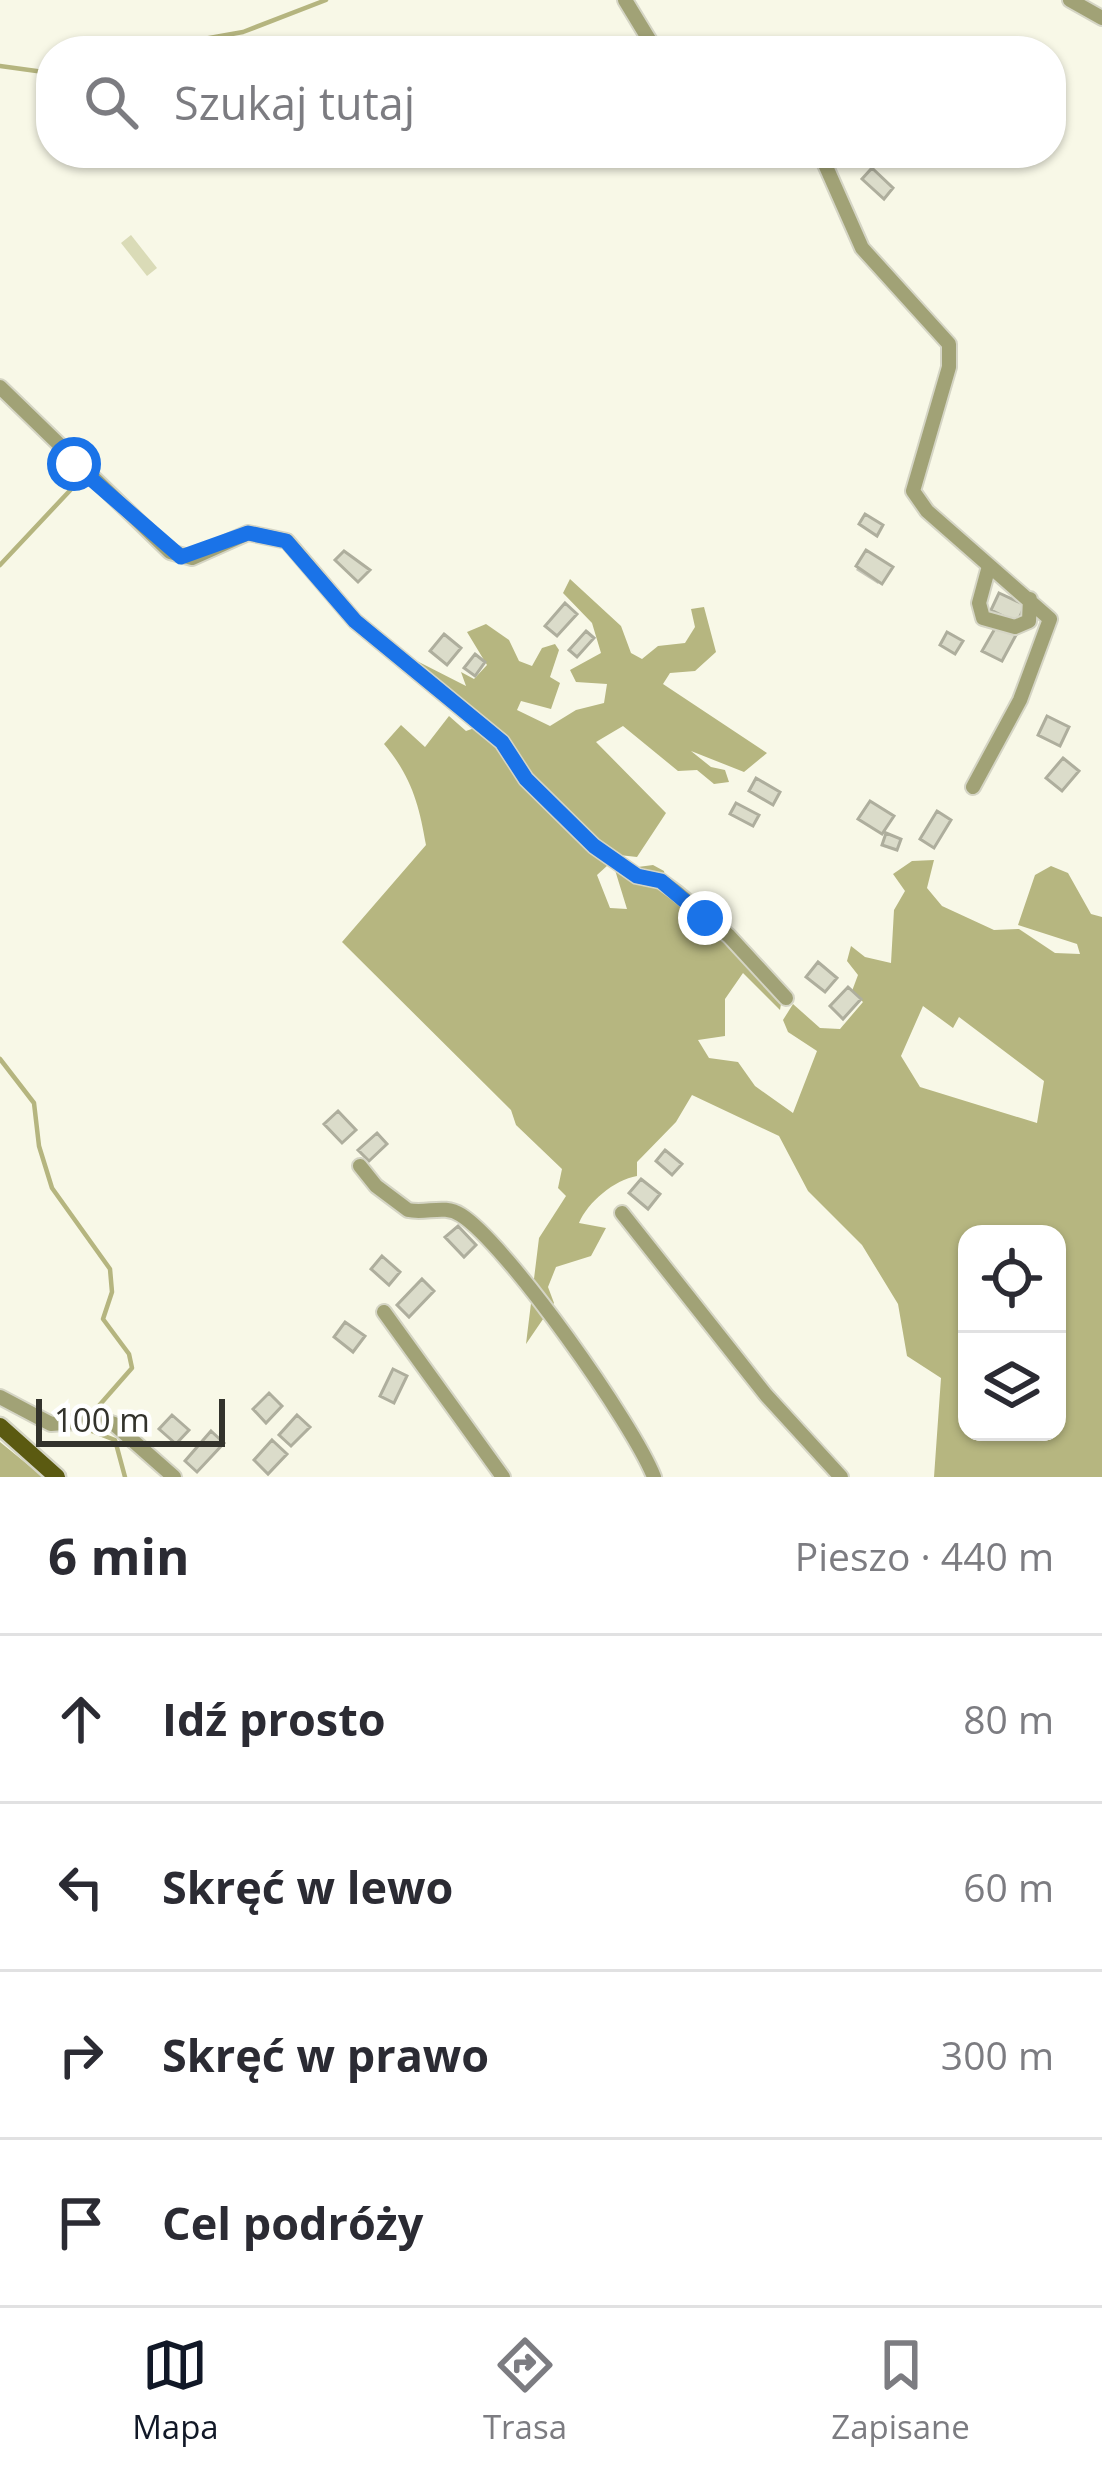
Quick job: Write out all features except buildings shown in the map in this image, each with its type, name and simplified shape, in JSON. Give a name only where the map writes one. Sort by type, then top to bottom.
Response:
[{"type":"main road","points":[[0,1426],[57,1477]]},
{"type":"street","points":[[626,0],[647,36]]},
{"type":"street","points":[[1070,0],[1102,19]]},
{"type":"street","points":[[827,168],[862,248],[949,344],[949,368],[913,491],[927,511],[1050,619],[1046,641],[973,787]]},
{"type":"street","points":[[0,387],[170,552],[192,557],[248,533],[286,541],[355,621],[502,742],[526,779],[594,846],[637,876],[661,881],[676,892],[729,936],[786,998]]},
{"type":"street","points":[[989,566],[979,603],[982,618],[1015,627],[1030,621],[1030,599]]},
{"type":"street","points":[[360,1166],[376,1186],[408,1210],[445,1208],[490,1238],[583,1360],[654,1477]]},
{"type":"street","points":[[622,1213],[766,1395],[841,1477]]},
{"type":"street","points":[[385,1312],[503,1477]]},
{"type":"street","points":[[0,1397],[51,1424],[101,1420],[114,1424],[175,1477]]},
{"type":"green space","points":[[131,235],[157,268],[147,276],[121,243]]},
{"type":"green space","points":[[570,579],[621,626],[631,653],[642,659],[658,646],[685,643],[695,627],[691,609],[704,607],[716,652],[695,671],[670,673],[663,684],[767,753],[744,772],[691,751],[711,767],[725,770],[729,782],[714,784],[697,770],[678,771],[623,726],[596,742],[666,813],[637,857],[619,855],[597,875],[610,908],[627,909],[615,870],[653,865],[664,871],[680,903],[728,940],[782,998],[780,1010],[743,973],[725,999],[725,1036],[698,1040],[709,1058],[738,1062],[755,1086],[793,1113],[817,1051],[788,1032],[783,1020],[793,1004],[820,1028],[840,1029],[863,1002],[852,991],[858,975],[847,961],[851,946],[865,957],[891,963],[894,910],[905,891],[893,874],[912,861],[934,860],[927,888],[942,906],[994,930],[1019,929],[1055,953],[1080,954],[1077,944],[1018,925],[1035,875],[1051,866],[1068,873],[1091,914],[1102,917],[1102,1477],[934,1477],[941,1378],[907,1356],[898,1304],[862,1245],[808,1191],[779,1136],[692,1095],[676,1122],[637,1162],[637,1176],[611,1187],[583,1215],[579,1223],[606,1228],[591,1256],[556,1267],[548,1287],[554,1303],[526,1344],[539,1238],[566,1196],[558,1188],[562,1169],[516,1125],[511,1110],[342,942],[426,845],[412,791],[384,744],[401,725],[425,747],[449,716],[466,731],[483,725],[411,665],[413,659],[466,686],[461,672],[474,679],[487,665],[467,632],[486,624],[509,640],[519,661],[532,666],[542,648],[555,644],[559,650],[550,677],[560,683],[551,709],[521,701],[517,710],[550,726],[576,710],[604,703],[607,684],[576,682],[570,670],[601,653],[592,623],[563,593]],"holes":[[[923,1006],[953,1028],[959,1017],[1044,1081],[1037,1123],[920,1087],[901,1056]]]},
{"type":"green space","points":[[0,1442],[43,1477],[0,1477]]},
{"type":"waterway","points":[[220,36],[326,0]]},
{"type":"waterway","points":[[0,66],[36,71]]},
{"type":"waterway","points":[[0,565],[77,483]]},
{"type":"waterway","points":[[0,1059],[34,1103],[39,1146],[52,1188],[110,1269],[112,1292],[103,1319],[129,1354],[132,1368],[89,1417]]},
{"type":"waterway","points":[[89,1430],[115,1440],[125,1477]]},
{"type":"route","points":[[74,464],[181,557],[212,550],[248,533],[286,541],[355,621],[502,742],[526,779],[594,846],[637,876],[661,881],[705,918]]}]
